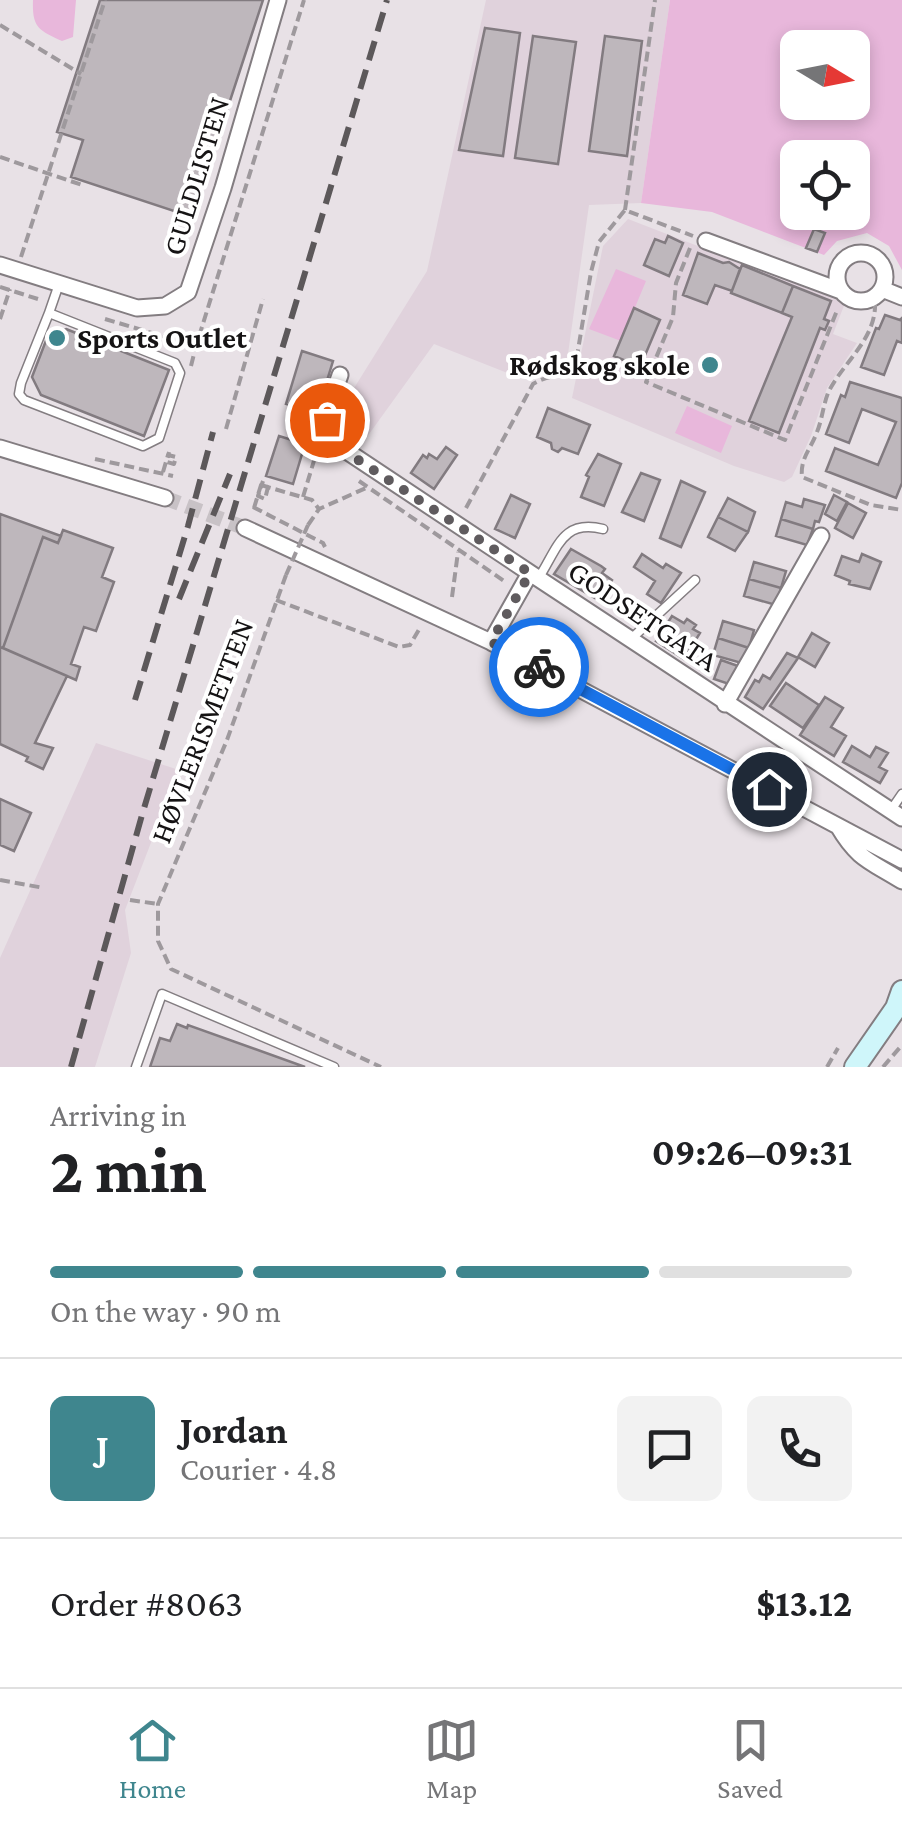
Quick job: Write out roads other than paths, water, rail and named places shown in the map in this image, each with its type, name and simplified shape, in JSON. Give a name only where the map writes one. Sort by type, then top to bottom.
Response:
[{"type":"main road","points":[[856,1067],[900,1001]]},
{"type":"street","name":"GULDLISTEN","points":[[8,268],[137,308],[165,306],[188,292],[278,0]]},
{"type":"street","points":[[700,239],[838,290],[853,300],[878,293],[902,297]]},
{"type":"street","points":[[838,290],[836,277],[841,263],[862,253],[870,254],[882,265],[885,281],[878,293]]},
{"type":"street","name":"GODSETGATA","points":[[340,375],[328,412],[328,429],[336,444],[897,814]]},
{"type":"street","points":[[0,448],[166,498]]},
{"type":"street","points":[[245,528],[491,642],[902,860]]},
{"type":"street","name":"GODSETGATA","points":[[725,704],[821,536]]},
{"type":"street","name":"GODSETGATA","points":[[491,642],[520,590],[534,576]]},
{"type":"street","points":[[838,826],[852,849],[902,881]]},
{"type":"lane","points":[[49,313],[175,362],[180,373],[159,438],[144,446],[24,400],[19,394],[59,284]]},
{"type":"lane","points":[[534,576],[573,528],[584,524],[603,529]]},
{"type":"lane","points":[[630,640],[695,580]]},
{"type":"lane","points":[[897,814],[902,794]]},
{"type":"lane","points":[[136,1067],[162,994],[334,1067]]},
{"type":"tunnel","points":[[165,498],[245,528]]},
{"type":"railway","points":[[71,1067],[142,815],[387,0]]},
{"type":"railway","points":[[135,700],[213,432]]},
{"type":"railway","points":[[179,599],[230,474]]},
{"type":"place","name":"Sports Outlet","points":[[57,338]]},
{"type":"place","name":"Rødskog skole","points":[[710,365]]}]
